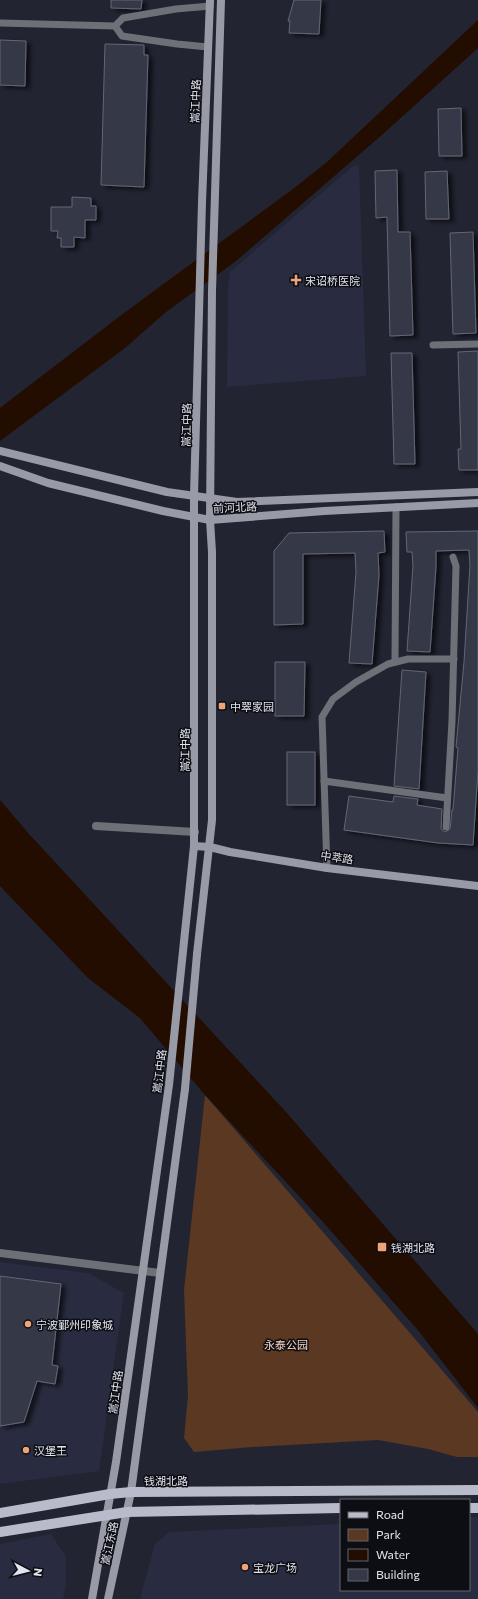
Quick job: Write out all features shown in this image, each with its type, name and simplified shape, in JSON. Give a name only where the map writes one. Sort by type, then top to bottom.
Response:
[{"type":"main road","points":[[130,1492],[185,1090],[197,954],[212,820],[212,552],[210,520],[212,291],[216,205],[221,0]]},
{"type":"main road","name":"嵩江中路","points":[[110,1494],[169,1085],[195,832],[194,496],[202,202],[210,3]]},
{"type":"main road","name":"前河北路","points":[[0,451],[167,492],[211,499],[245,502],[478,492]]},
{"type":"main road","name":"前河北路","points":[[0,466],[48,483],[163,511],[210,520],[324,511],[478,503]]},
{"type":"main road","name":"中萃路","points":[[194,846],[210,847],[230,852],[327,868],[478,886]]},
{"type":"main road","name":"钱湖北路","points":[[0,1512],[130,1492],[478,1490]]},
{"type":"main road","name":"嵩江东路","points":[[108,1599],[130,1492]]},
{"type":"main road","name":"嵩江东路","points":[[92,1599],[110,1494]]},
{"type":"main road","points":[[0,1532],[127,1512],[340,1508]]},
{"type":"street","points":[[96,826],[195,832]]},
{"type":"street","points":[[0,1253],[160,1273]]},
{"type":"lane","points":[[0,23],[115,26],[123,18],[210,3]]},
{"type":"lane","points":[[115,26],[122,36],[208,47]]},
{"type":"lane","points":[[433,345],[478,344]]},
{"type":"lane","points":[[395,662],[396,507]]},
{"type":"lane","points":[[446,827],[454,659],[456,566],[453,557]]},
{"type":"lane","points":[[327,868],[322,717],[333,699],[356,682],[388,664],[408,659],[454,659]]},
{"type":"lane","points":[[324,781],[447,798]]},
{"type":"shaded area","name":"宋诏桥医院","points":[[359,165],[366,376],[227,387],[228,289],[230,272],[353,166]]},
{"type":"shaded area","points":[[0,1262],[88,1273],[124,1293],[99,1471],[0,1484]]},
{"type":"shaded area","name":"宝龙广场","points":[[470,1517],[478,1517],[478,1599],[140,1599],[155,1544],[169,1532],[340,1524],[340,1591],[470,1591]]},
{"type":"shaded area","points":[[51,1534],[66,1557],[66,1584],[63,1599],[0,1599],[0,1544]]},
{"type":"green space","name":"永泰公园","points":[[205,1095],[478,1412],[478,1457],[457,1457],[428,1449],[378,1440],[252,1447],[194,1452],[184,1438],[188,1396],[184,1290]]},
{"type":"water","points":[[478,20],[478,48],[383,134],[236,261],[166,312],[125,348],[0,441],[0,408],[124,313],[293,189],[327,162]]},
{"type":"water","points":[[0,800],[29,834],[286,1112],[478,1334],[478,1408],[417,1329],[323,1222],[205,1095],[140,1018],[88,978],[0,886]]},
{"type":"building","points":[[111,0],[142,0],[141,9],[111,8]]},
{"type":"building","points":[[294,0],[321,0],[319,34],[289,33],[290,21],[288,21]]},
{"type":"building","points":[[0,40],[26,41],[25,86],[0,85]]},
{"type":"building","points":[[105,44],[144,45],[144,55],[148,55],[144,187],[101,185]]},
{"type":"building","points":[[461,108],[462,156],[439,156],[438,109]]},
{"type":"building","points":[[397,170],[398,232],[410,232],[413,335],[390,336],[387,217],[376,218],[375,171]]},
{"type":"building","points":[[447,171],[449,219],[426,219],[425,172]]},
{"type":"building","points":[[72,197],[91,198],[91,206],[96,206],[96,220],[85,220],[85,238],[74,237],[74,247],[61,247],[61,238],[57,238],[58,231],[51,231],[51,207],[72,207]]},
{"type":"building","points":[[473,232],[476,333],[453,334],[450,233]]},
{"type":"building","points":[[478,351],[478,470],[459,470],[458,449],[461,449],[458,352]]},
{"type":"building","points":[[391,353],[412,353],[415,464],[394,464]]},
{"type":"building","points":[[384,531],[385,552],[378,553],[379,575],[372,664],[349,663],[356,572],[355,553],[303,554],[303,624],[274,625],[274,551],[289,533]]},
{"type":"building","points":[[478,531],[478,771],[473,845],[438,843],[344,830],[349,796],[393,802],[394,796],[418,799],[417,805],[442,809],[441,829],[445,832],[450,829],[453,810],[458,748],[456,747],[464,662],[470,565],[469,550],[436,551],[430,652],[407,651],[413,566],[412,552],[407,552],[406,532]]},
{"type":"building","points":[[275,662],[305,662],[304,716],[275,716]]},
{"type":"building","points":[[402,670],[426,672],[419,789],[394,786]]},
{"type":"building","points":[[287,752],[315,752],[315,805],[287,805]]},
{"type":"building","name":"宁波鄞州印象城","points":[[0,1276],[61,1284],[52,1365],[58,1366],[55,1384],[37,1381],[24,1422],[0,1426]]},
{"type":"place","name":"宋诏桥医院","points":[[296,280]]},
{"type":"place","name":"中翠家园","points":[[222,706]]},
{"type":"place","name":"钱湖北路","points":[[382,1247]]},
{"type":"place","name":"宁波鄞州印象城","points":[[28,1324]]},
{"type":"place","name":"汉堡王","points":[[26,1450]]},
{"type":"place","name":"宝龙广场","points":[[245,1567]]}]
